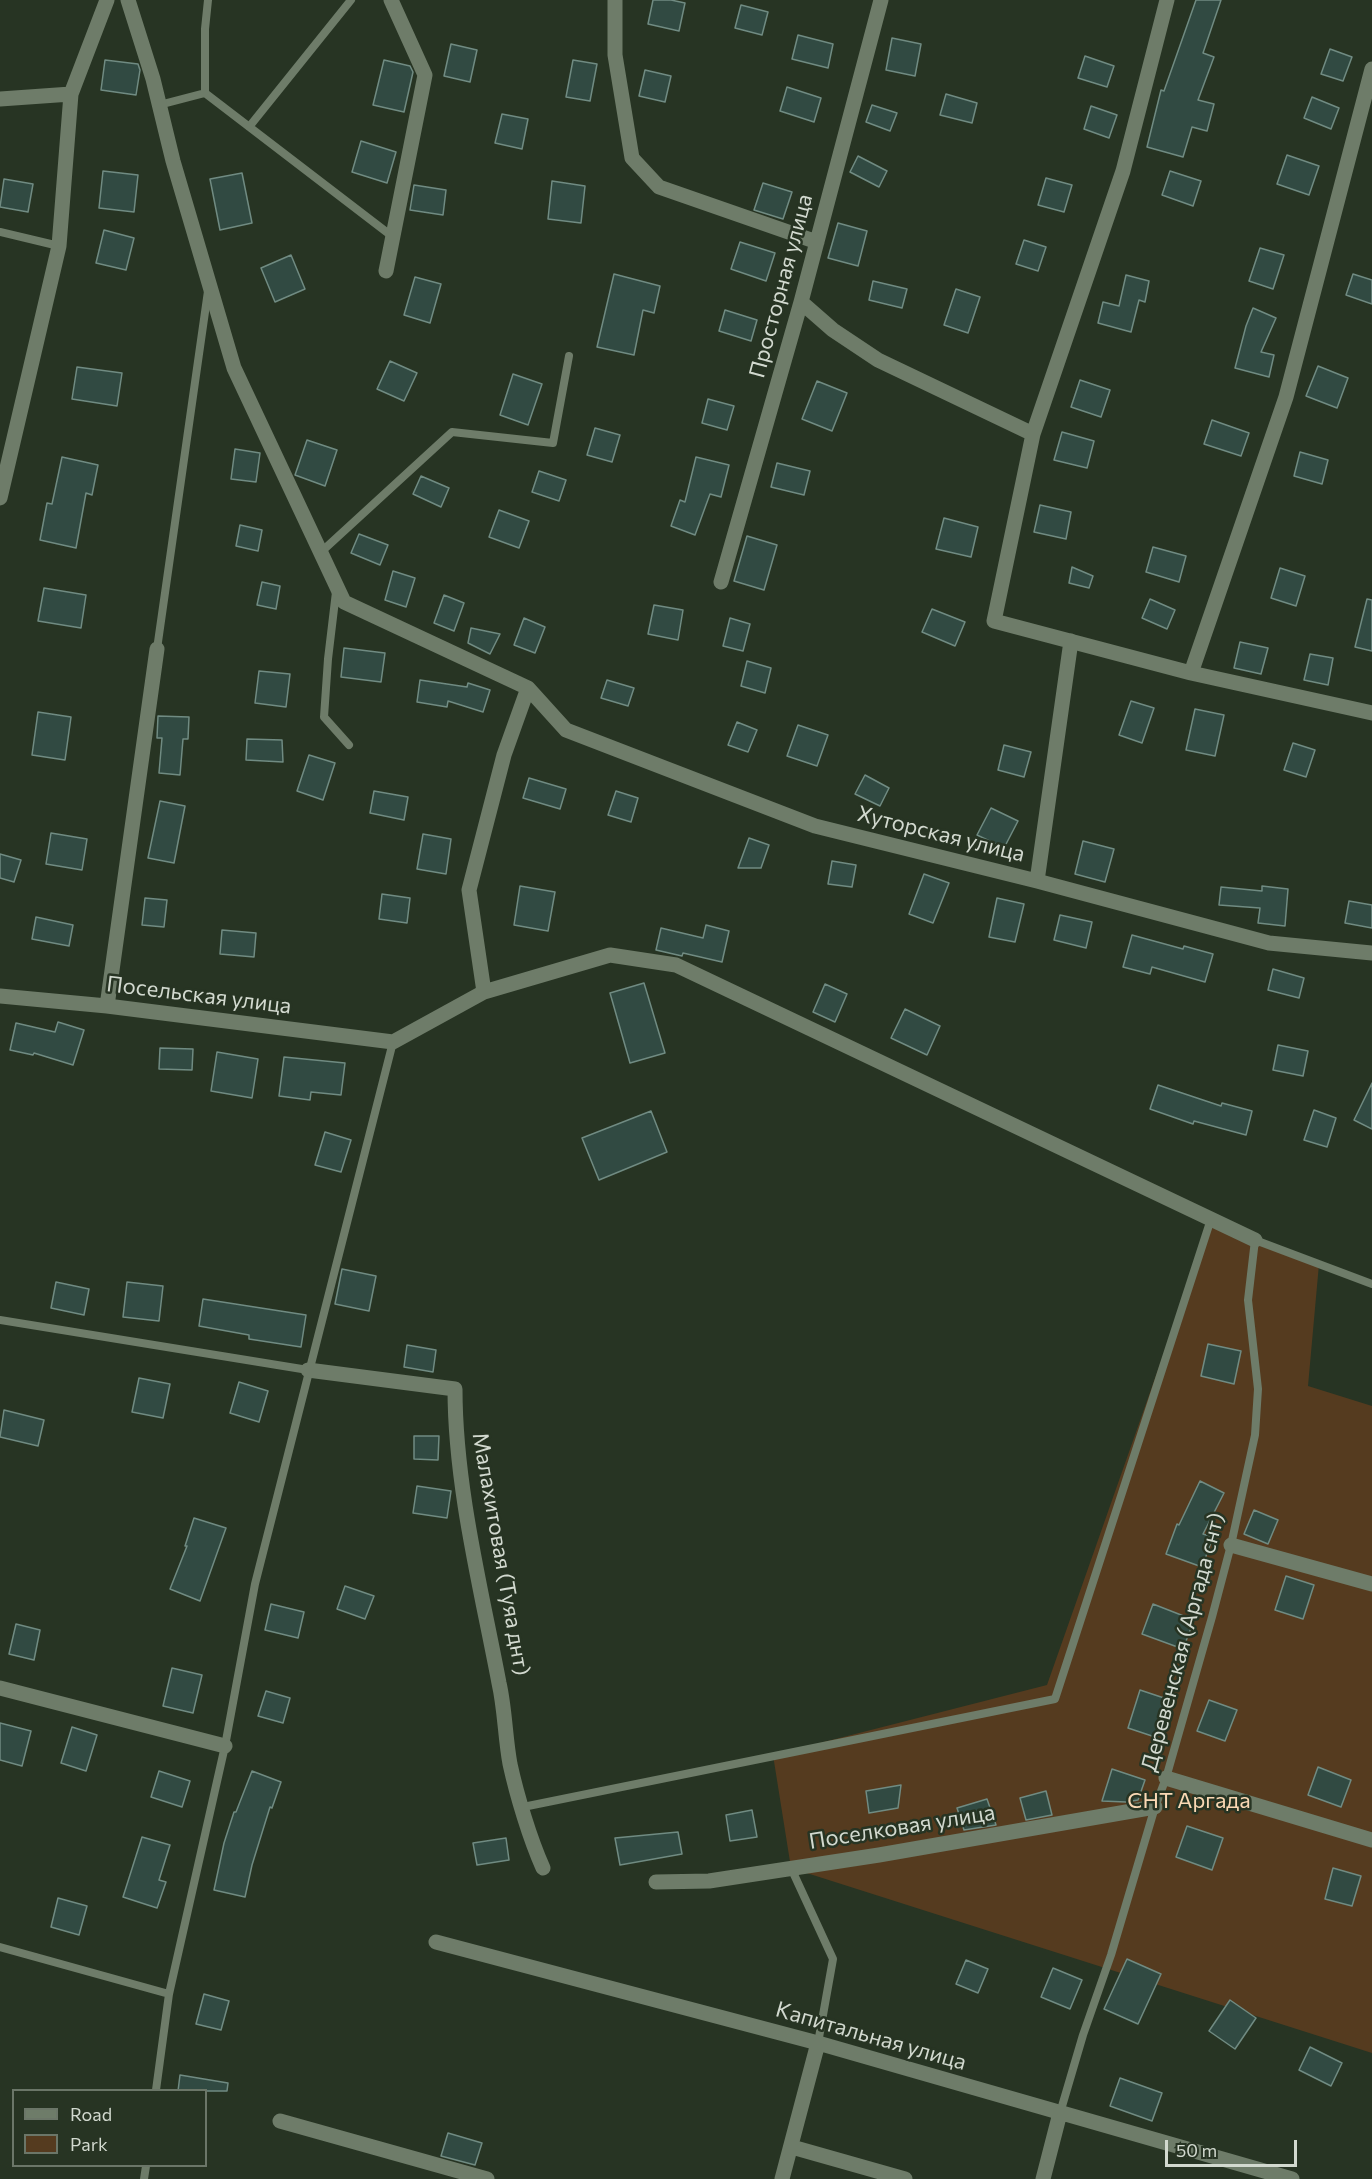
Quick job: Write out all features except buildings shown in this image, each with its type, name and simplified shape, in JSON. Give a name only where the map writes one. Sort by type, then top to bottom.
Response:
[{"type":"street","points":[[0,498],[59,246],[71,94],[107,0]]},
{"type":"street","points":[[128,0],[234,368],[344,602],[528,688],[504,755],[469,890],[484,992]]},
{"type":"street","points":[[386,271],[425,75],[391,0]]},
{"type":"street","points":[[615,0],[615,55],[632,158],[658,187],[817,242]]},
{"type":"street","name":"Просторная улица","points":[[721,582],[801,302],[881,0]]},
{"type":"street","points":[[1167,0],[1123,171],[1033,434],[994,621],[1191,673],[1372,713]]},
{"type":"street","points":[[1191,673],[1286,397],[1372,69]]},
{"type":"street","points":[[0,99],[71,94]]},
{"type":"street","points":[[801,302],[834,330],[878,360],[1033,434]]},
{"type":"street","points":[[1037,881],[1071,641]]},
{"type":"street","points":[[107,1006],[157,649]]},
{"type":"street","name":"Хуторская улица","points":[[528,688],[566,730],[815,826],[1037,881],[1269,943],[1372,953]]},
{"type":"street","points":[[393,1042],[484,992],[610,955],[676,965],[1255,1240]]},
{"type":"street","name":"Посельская улица","points":[[0,996],[107,1006],[393,1042]]},
{"type":"street","name":"Малахитовая (Туяа днт)","points":[[308,1370],[455,1389],[455,1418],[468,1521],[502,1694],[510,1764],[534,1848],[543,1868]]},
{"type":"street","points":[[1231,1545],[1372,1584]]},
{"type":"street","points":[[0,1688],[225,1746]]},
{"type":"street","points":[[1166,1778],[1372,1840]]},
{"type":"street","name":"Поселковая улица","points":[[656,1882],[709,1881],[1155,1807]]},
{"type":"street","name":"Капитальная улица","points":[[436,1942],[819,2043],[1292,2179]]},
{"type":"street","points":[[782,2179],[819,2043]]},
{"type":"street","points":[[1043,2179],[1060,2113]]},
{"type":"street","points":[[280,2121],[487,2179]]},
{"type":"street","points":[[792,2147],[904,2179]]},
{"type":"lane","points":[[205,93],[205,29],[208,0]]},
{"type":"lane","points":[[249,127],[351,0]]},
{"type":"lane","points":[[159,105],[205,93]]},
{"type":"lane","points":[[205,93],[393,237]]},
{"type":"lane","points":[[0,232],[59,246]]},
{"type":"lane","points":[[157,649],[209,284]]},
{"type":"lane","points":[[320,553],[452,432],[554,443],[569,356]]},
{"type":"lane","points":[[337,588],[328,659],[324,717],[349,745]]},
{"type":"lane","points":[[156,2089],[170,1994],[225,1746],[255,1584],[393,1042]]},
{"type":"lane","points":[[523,1807],[1055,1699],[1211,1219]]},
{"type":"lane","points":[[1255,1240],[1372,1284]]},
{"type":"lane","name":"Деревенская (Аргада снт)","points":[[1060,2113],[1083,2034],[1111,1955],[1155,1807],[1166,1778],[1231,1545],[1255,1434],[1258,1389],[1248,1300],[1255,1240]]},
{"type":"lane","points":[[0,1320],[308,1370]]},
{"type":"lane","points":[[791,1868],[833,1959],[819,2043]]},
{"type":"lane","points":[[0,1947],[170,1994]]},
{"type":"green space","name":"СНТ Аргада","points":[[1211,1219],[1319,1264],[1308,1386],[1372,1406],[1372,2053],[791,1868],[773,1755],[1047,1685]]}]
